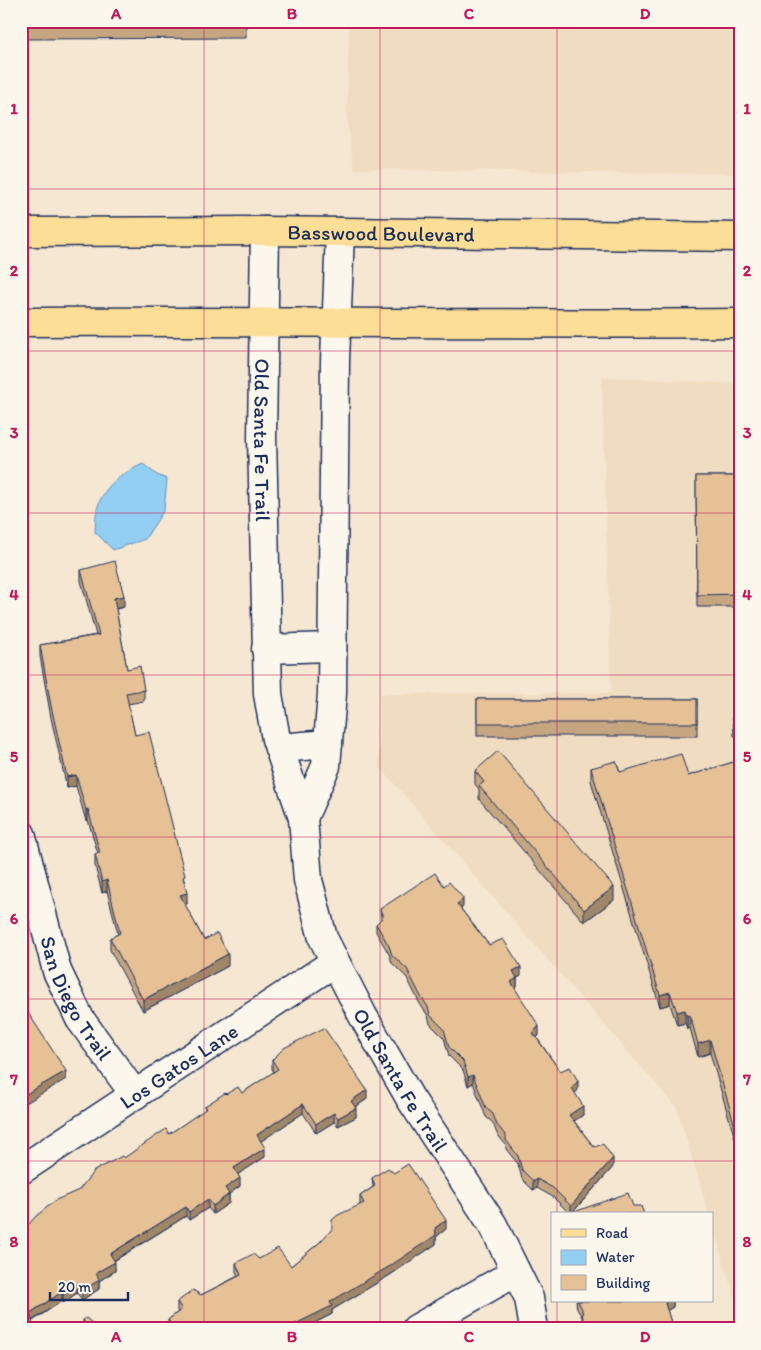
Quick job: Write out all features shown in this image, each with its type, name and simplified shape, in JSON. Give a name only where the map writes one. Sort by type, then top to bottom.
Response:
[{"type":"main road","name":"Basswood Boulevard","points":[[21,232],[265,231],[740,237]]},
{"type":"main road","points":[[21,322],[740,323]]},
{"type":"street","name":"Old Santa Fe Trail","points":[[265,231],[262,437],[268,694],[276,739],[303,818],[308,880],[323,938],[335,962],[363,1016],[410,1098],[493,1225],[529,1298],[534,1329]]},
{"type":"street","name":"Old Santa Fe Trail","points":[[303,818],[326,766],[332,694],[336,321],[340,232]]},
{"type":"street","points":[[266,649],[332,647]]},
{"type":"street","points":[[279,748],[328,744]]},
{"type":"street","name":"San Diego Trail","points":[[21,834],[57,971],[80,1019],[135,1094]]},
{"type":"street","name":"Los Gatos Lane","points":[[21,1170],[335,962]]},
{"type":"street","points":[[416,1329],[516,1272]]},
{"type":"shaded area","points":[[349,21],[740,21],[740,174],[354,169],[347,119]]},
{"type":"shaded area","points":[[602,377],[740,384],[740,1315],[714,1231],[714,1212],[708,1212],[677,1108],[379,766],[379,694],[611,693]]},
{"type":"water","points":[[143,464],[157,475],[167,479],[164,510],[145,539],[113,550],[95,532],[97,509],[104,493],[114,481]]},
{"type":"building","points":[[21,21],[246,21],[246,22],[21,23]]},
{"type":"building","points":[[696,476],[740,476],[740,594],[697,595]]},
{"type":"building","points":[[115,561],[124,596],[114,598],[127,669],[140,666],[144,690],[126,693],[135,735],[149,732],[185,876],[183,877],[187,893],[180,895],[204,940],[217,933],[228,954],[143,1000],[110,938],[120,933],[107,880],[102,882],[95,854],[100,853],[88,809],[86,810],[76,775],[67,777],[40,645],[99,635],[81,570]]},
{"type":"building","points":[[477,699],[697,699],[697,723],[477,723]]},
{"type":"building","points":[[740,716],[740,723],[734,723],[733,718]]},
{"type":"building","points":[[498,751],[614,887],[584,910],[479,786],[484,782],[475,771]]},
{"type":"building","points":[[681,754],[688,776],[740,760],[740,1144],[710,1040],[698,1044],[690,1015],[687,1016],[685,1010],[677,1012],[670,992],[660,995],[591,768],[616,761],[620,772]]},
{"type":"building","points":[[435,873],[444,886],[449,882],[463,898],[457,904],[489,945],[503,939],[521,967],[513,971],[517,978],[511,982],[539,1026],[533,1033],[560,1071],[570,1067],[578,1081],[572,1088],[583,1106],[569,1115],[594,1147],[603,1144],[613,1158],[571,1206],[553,1188],[537,1179],[533,1181],[522,1170],[518,1156],[497,1125],[493,1114],[486,1108],[473,1075],[468,1077],[463,1061],[449,1047],[444,1029],[430,1015],[428,1007],[407,969],[392,955],[376,924],[383,917],[380,909]]},
{"type":"building","points":[[21,1002],[66,1071],[21,1097]]},
{"type":"building","points":[[324,1028],[367,1090],[351,1101],[356,1108],[338,1118],[334,1113],[316,1124],[303,1104],[257,1135],[265,1148],[234,1168],[240,1178],[225,1188],[229,1194],[213,1206],[208,1199],[189,1212],[186,1207],[110,1254],[115,1262],[96,1273],[99,1280],[82,1291],[77,1284],[63,1294],[62,1292],[30,1313],[34,1329],[21,1329],[21,1231],[35,1217],[56,1200],[79,1190],[94,1171],[122,1156],[124,1158],[166,1129],[169,1134],[225,1093],[238,1087],[242,1093],[278,1069],[272,1060],[284,1048]]},
{"type":"building","points":[[408,1164],[446,1220],[435,1228],[436,1235],[390,1266],[330,1302],[332,1306],[285,1329],[159,1329],[170,1322],[168,1320],[182,1309],[177,1302],[193,1290],[201,1295],[241,1275],[236,1263],[253,1254],[259,1259],[278,1248],[291,1266],[319,1243],[332,1229],[332,1220],[338,1215],[364,1203],[360,1196],[375,1186],[372,1178],[388,1168],[394,1173]]},
{"type":"building","points":[[628,1193],[633,1206],[641,1206],[643,1212],[574,1212]]},
{"type":"building","points":[[578,1302],[666,1302],[665,1303],[673,1329],[587,1329],[583,1320],[582,1309]]},
{"type":"building","points":[[86,1318],[99,1329],[89,1329],[83,1320]]}]
